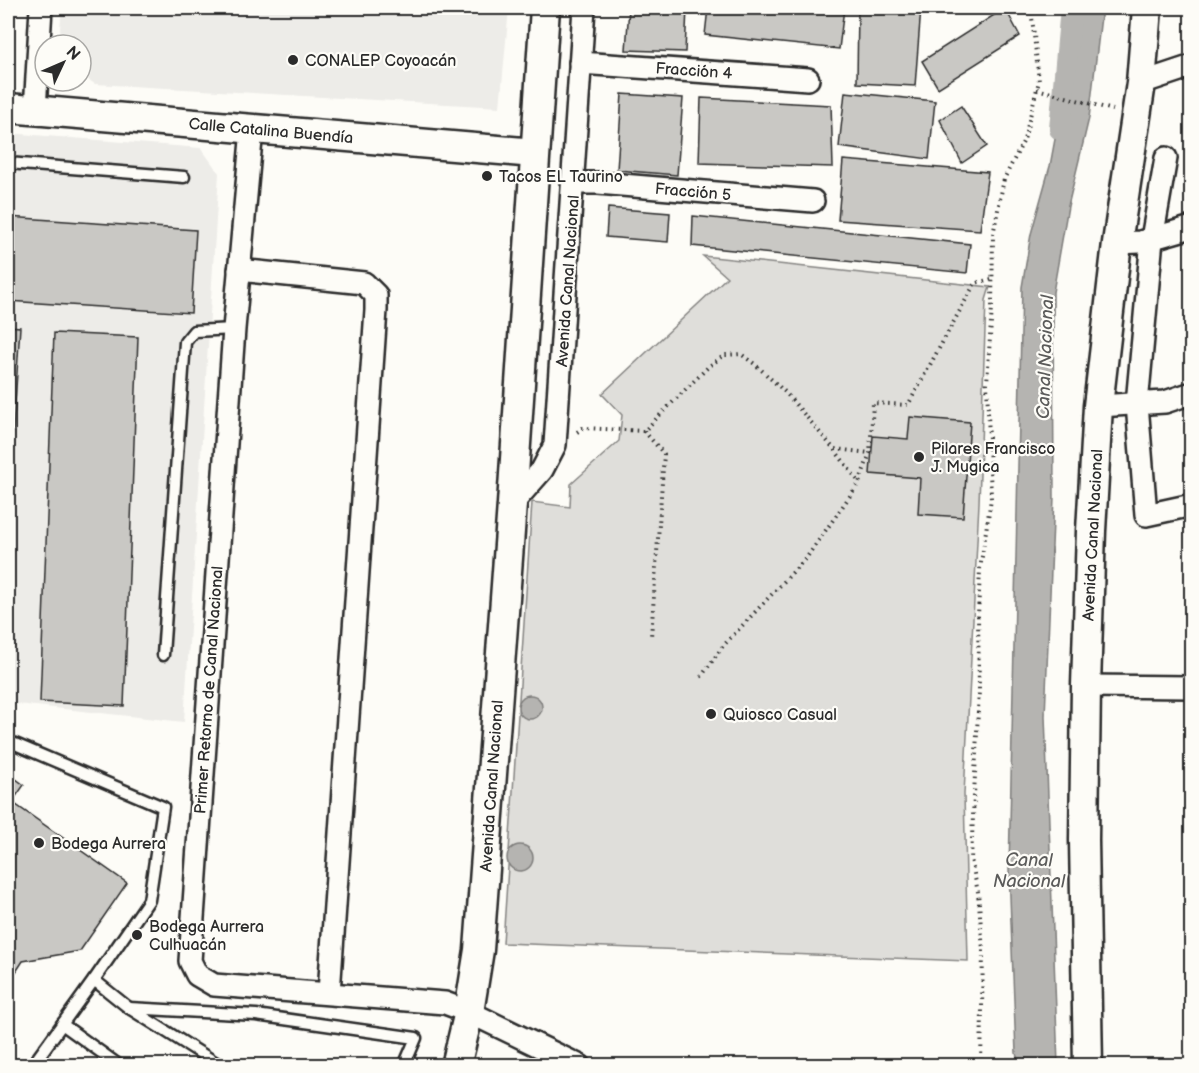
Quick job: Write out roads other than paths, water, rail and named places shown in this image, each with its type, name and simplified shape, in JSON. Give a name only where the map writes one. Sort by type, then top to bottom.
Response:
[{"type":"street","points":[[21,109],[41,8]]},
{"type":"street","name":"Avenida Canal Nacional","points":[[456,1065],[469,1012],[479,950],[545,8]]},
{"type":"street","name":"Avenida Canal Nacional","points":[[512,504],[542,470],[555,445],[584,8]]},
{"type":"street","name":"Avenida Canal Nacional","points":[[1088,1065],[1084,840],[1091,531],[1098,406],[1117,243],[1140,83],[1147,8]]},
{"type":"street","name":"Fracción 4","points":[[580,63],[807,79]]},
{"type":"street","points":[[1140,83],[1191,66]]},
{"type":"street","name":"Calle Catalina Buendía","points":[[21,109],[535,153]]},
{"type":"street","name":"Primer Retorno de Canal Nacional","points":[[252,129],[234,329],[190,961],[197,975],[214,985],[445,1003],[469,1012],[580,1065]]},
{"type":"street","points":[[1166,158],[1152,238],[1137,404],[1146,515],[1191,505]]},
{"type":"street","name":"Fracción 5","points":[[573,183],[598,183],[813,201]]},
{"type":"street","points":[[1117,243],[1152,238],[1191,227]]},
{"type":"street","points":[[239,270],[364,284],[376,295],[329,993]]},
{"type":"street","points":[[1098,406],[1165,402],[1191,393]]},
{"type":"street","points":[[1086,686],[1191,687]]},
{"type":"lane","points":[[8,163],[184,177]]},
{"type":"lane","points":[[162,656],[185,342],[194,331],[234,329]]},
{"type":"lane","points":[[8,741],[163,807],[149,900],[32,1065]]},
{"type":"lane","points":[[94,980],[129,1008],[221,1065]]},
{"type":"lane","points":[[129,1008],[256,1015],[416,1038],[404,1065]]},
{"type":"lane","points":[[62,1024],[120,1065]]},
{"type":"water","name":"Canal Nacional","points":[[1076,8],[1102,8],[1089,118],[1068,206],[1053,292],[1054,497],[1045,716],[1058,1065],[1019,1065],[1016,1053],[1009,870],[1022,287],[1031,234],[1050,166],[1066,80]]},
{"type":"water","points":[[530,695],[539,698],[542,707],[539,716],[530,719],[521,716],[518,707],[521,698]]},
{"type":"water","points":[[520,845],[529,849],[533,858],[529,867],[520,871],[511,867],[507,858],[511,849]]},
{"type":"waterway","name":"Canal Nacional","points":[[1060,129],[1071,8]]},
{"type":"place","name":"CONALEP Coyoacán","points":[[293,60]]},
{"type":"place","name":"Tacos EL Taurino","points":[[487,176]]},
{"type":"place","name":"Pilares Francisco J. Mugica","points":[[919,457]]},
{"type":"place","name":"Quiosco Casual","points":[[711,714]]},
{"type":"place","name":"Bodega Aurrera","points":[[39,843]]},
{"type":"place","name":"Bodega Aurrera Culhuacán","points":[[137,935]]}]
